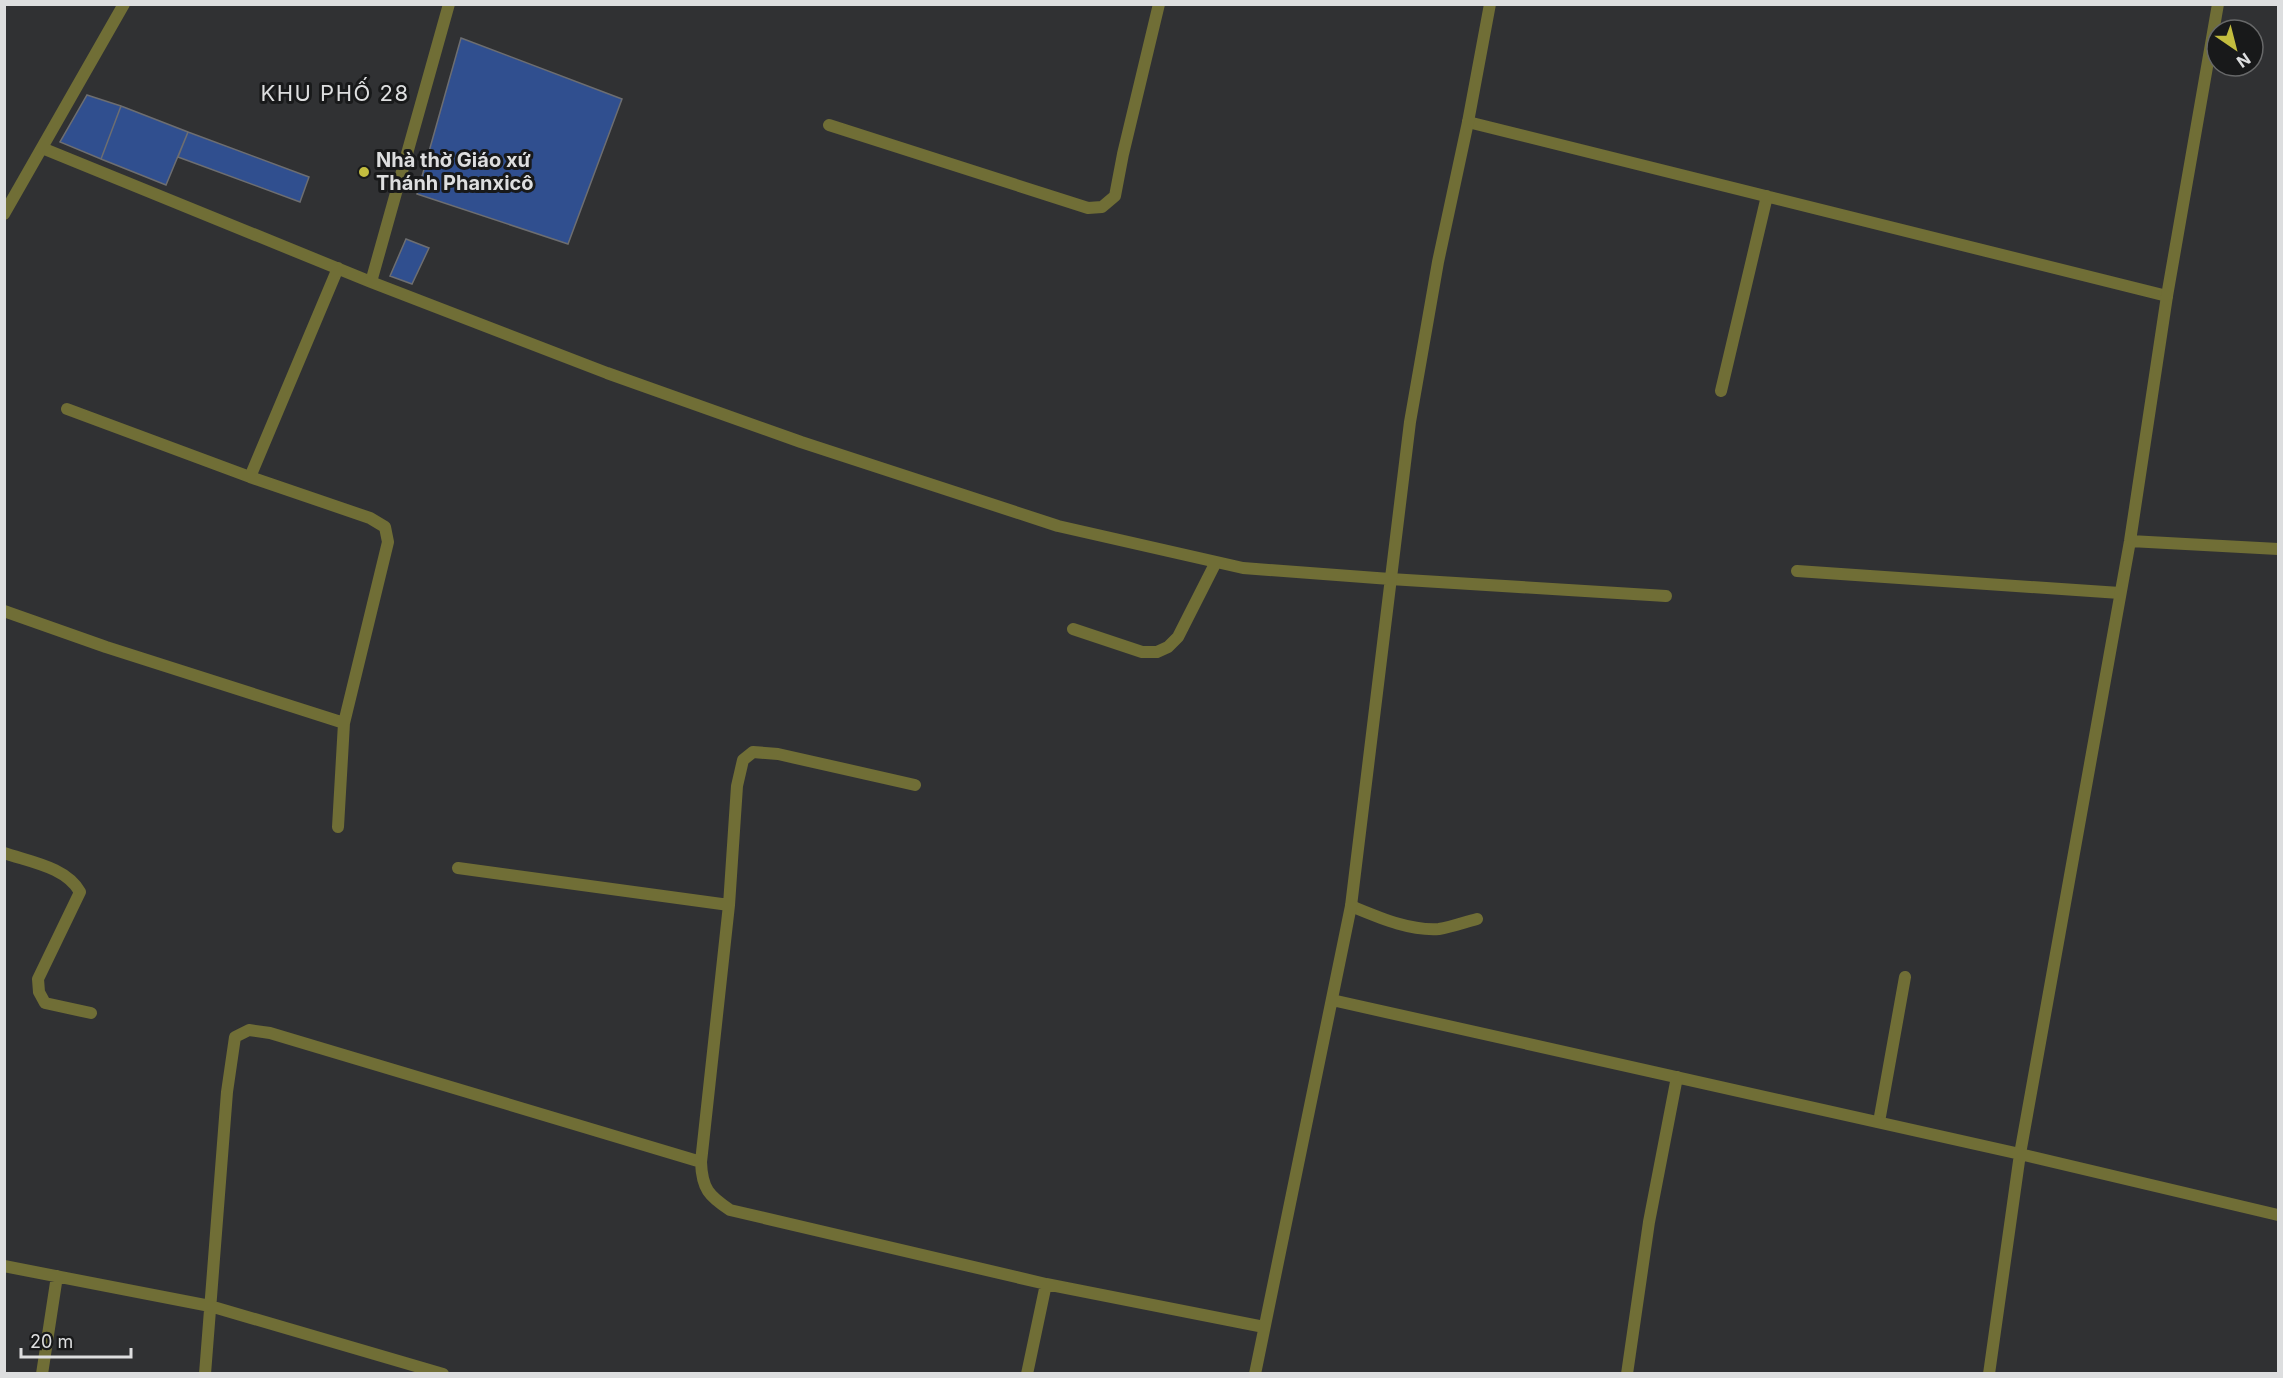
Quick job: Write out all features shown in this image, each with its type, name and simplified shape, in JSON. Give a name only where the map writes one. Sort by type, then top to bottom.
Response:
[{"type":"street","points":[[4,214],[124,4]]},
{"type":"street","points":[[371,282],[449,4]]},
{"type":"street","points":[[829,125],[1088,208],[1102,207],[1115,196],[1159,4]]},
{"type":"street","points":[[1255,1374],[1351,906],[1412,411],[1438,262],[1490,4]]},
{"type":"street","points":[[1989,1374],[2020,1154],[2130,541],[2168,296],[2218,4]]},
{"type":"street","points":[[1468,122],[2168,296]]},
{"type":"street","points":[[42,148],[371,282],[607,373],[801,442],[1058,526],[1243,568],[1666,596]]},
{"type":"street","points":[[1721,391],[1767,196]]},
{"type":"street","points":[[250,477],[338,268]]},
{"type":"street","points":[[67,409],[250,477],[370,518],[385,527],[388,542],[344,723],[338,827]]},
{"type":"street","points":[[2130,541],[2278,549]]},
{"type":"street","points":[[1073,629],[1142,652],[1157,652],[1168,647],[1178,637],[1216,562]]},
{"type":"street","points":[[1797,571],[2120,593]]},
{"type":"street","points":[[4,611],[106,647],[344,723]]},
{"type":"street","points":[[915,785],[778,754],[753,752],[743,760],[737,786],[729,905],[702,1162],[702,1175],[710,1196],[730,1210],[1046,1284],[1264,1327]]},
{"type":"street","points":[[4,854],[62,873],[74,881],[80,892],[38,979],[39,992],[45,1003],[91,1013]]},
{"type":"street","points":[[458,868],[729,905]]},
{"type":"street","points":[[1351,906],[1390,922],[1418,927],[1439,928],[1477,919]]},
{"type":"street","points":[[1879,1122],[1905,977]]},
{"type":"street","points":[[1332,1000],[2020,1154],[2278,1215]]},
{"type":"street","points":[[205,1374],[229,1081],[235,1037],[249,1030],[270,1033],[702,1162]]},
{"type":"street","points":[[1627,1374],[1649,1222],[1677,1077]]},
{"type":"street","points":[[4,1266],[210,1306],[443,1374]]},
{"type":"street","points":[[42,1374],[57,1276]]},
{"type":"street","points":[[1027,1374],[1046,1284]]},
{"type":"building","points":[[461,38],[622,99],[568,244],[417,194]]},
{"type":"building","points":[[87,95],[121,106],[101,159],[60,142]]},
{"type":"building","points":[[121,106],[188,132],[166,185],[101,159]]},
{"type":"building","points":[[188,132],[309,177],[300,202],[178,157]]},
{"type":"building","points":[[406,239],[429,248],[412,284],[390,276]]},
{"type":"place","name":"Nhà thờ Giáo xứ Thánh Phanxicô","points":[[364,172]]},
{"type":"district","name":"KHU PHỐ 28","points":[[335,93]]}]
